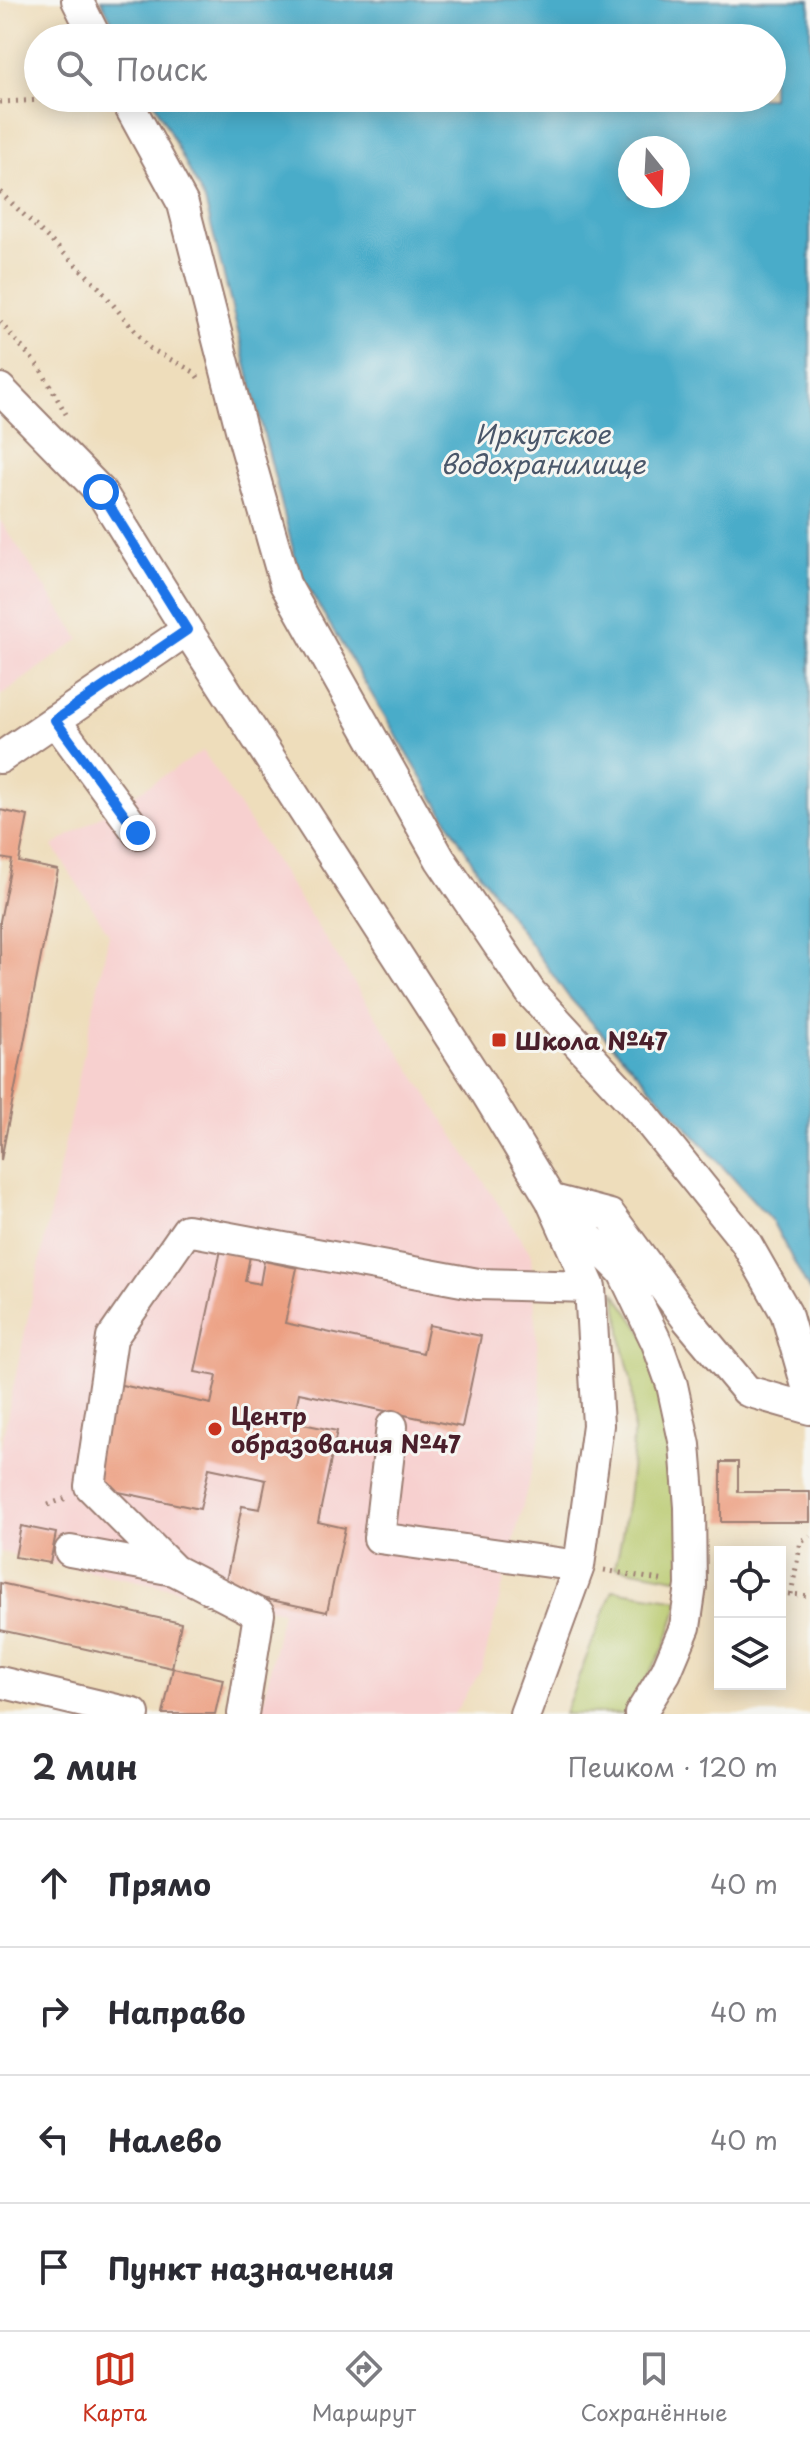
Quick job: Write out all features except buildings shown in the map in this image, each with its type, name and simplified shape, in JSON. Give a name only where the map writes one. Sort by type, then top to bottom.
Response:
[{"type":"street","points":[[77,0],[89,24]]},
{"type":"street","points":[[133,112],[183,204],[285,584],[440,859],[531,993],[642,1113],[745,1241],[786,1313],[810,1397]]},
{"type":"street","points":[[0,389],[101,492],[485,1091],[551,1200],[590,1287],[598,1425],[579,1566],[525,1714]]},
{"type":"street","points":[[0,758],[187,630]]},
{"type":"street","points":[[55,720],[138,833]]},
{"type":"street","points":[[551,1200],[610,1215],[687,1319],[747,1391],[810,1409]]},
{"type":"street","points":[[551,1200],[623,1272],[667,1371],[685,1445],[691,1586],[685,1627],[666,1672],[640,1714]]},
{"type":"street","points":[[174,1570],[90,1486],[112,1338],[187,1230],[478,1284],[590,1287]]},
{"type":"street","points":[[392,1426],[379,1538],[579,1566]]},
{"type":"street","points":[[70,1551],[174,1570],[259,1614],[243,1714]]},
{"type":"street","points":[[0,1682],[134,1714]]},
{"type":"path","points":[[0,102],[24,101]]},
{"type":"path","points":[[0,192],[96,284],[149,348],[194,372],[204,385]]},
{"type":"path","points":[[0,322],[40,368],[68,417]]},
{"type":"path","points":[[48,1505],[77,1494]]},
{"type":"path","points":[[791,1594],[801,1541],[810,1536]]},
{"type":"path","points":[[579,1566],[691,1586]]},
{"type":"path","points":[[786,1594],[810,1596]]},
{"type":"shaded area","points":[[0,520],[80,639],[0,696]]},
{"type":"shaded area","points":[[203,751],[531,1254],[543,1425],[482,1669],[454,1714],[261,1714],[282,1611],[0,1552],[0,1450],[109,934],[53,846]]},
{"type":"green space","points":[[614,1291],[647,1339],[671,1395],[687,1580],[615,1567],[630,1478],[633,1411],[631,1378]]},
{"type":"green space","points":[[613,1590],[680,1600],[665,1646],[626,1714],[564,1714]]},
{"type":"water","name":"Иркутское водохранилище","points":[[101,0],[810,0],[810,1292],[772,1221],[568,996],[476,868],[299,573],[205,201],[159,112],[786,112],[786,24],[114,24]]},
{"type":"place","name":"Школа №47","points":[[499,1040]]},
{"type":"place","name":"Центр образования №47","points":[[215,1429]]},
{"type":"route","points":[[101,492],[187,630],[55,720],[138,833]]}]
